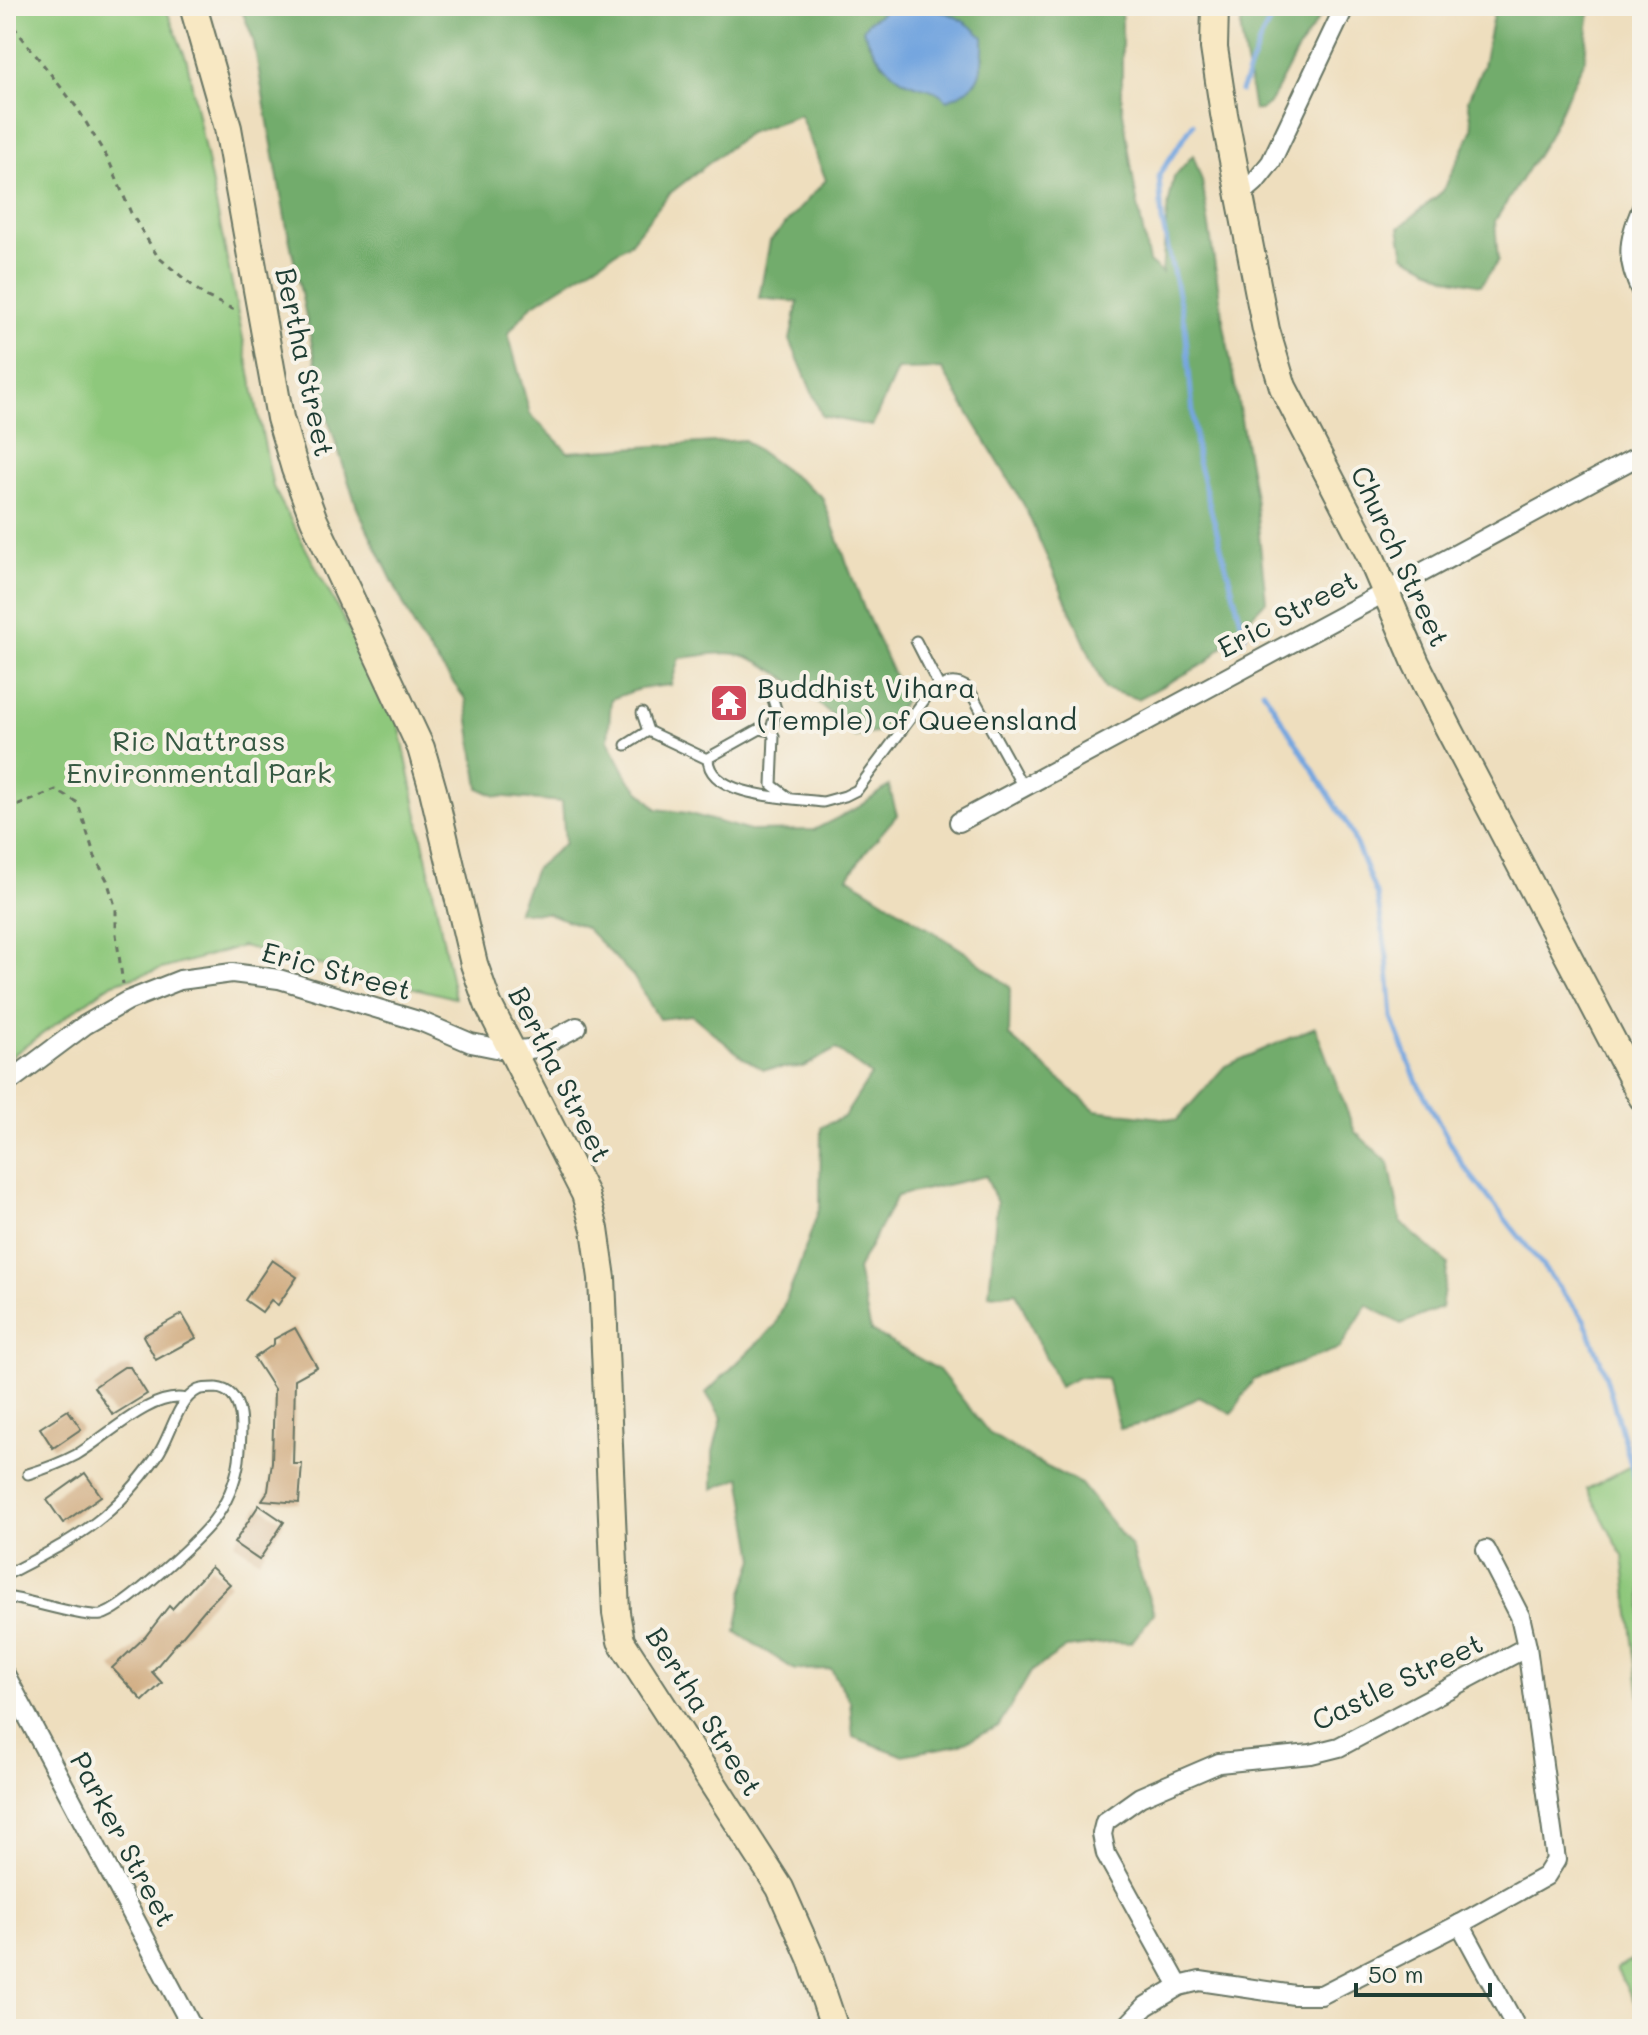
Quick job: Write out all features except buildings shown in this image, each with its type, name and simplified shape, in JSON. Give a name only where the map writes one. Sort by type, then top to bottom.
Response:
[{"type":"street","name":"Bertha Street","points":[[193,6],[228,128],[280,418],[295,469],[320,532],[421,748],[474,964],[488,1004],[570,1160],[585,1194],[595,1229],[602,1278],[616,1613],[621,1641],[780,1888],[811,1958],[835,2029]]},
{"type":"street","name":"Church Street","points":[[1215,6],[1214,48],[1240,195],[1266,330],[1283,387],[1386,592],[1448,727],[1642,1097]]},
{"type":"street","points":[[1240,195],[1271,162],[1345,6]]},
{"type":"street","points":[[1642,208],[1633,228],[1629,250],[1631,270],[1642,293]]},
{"type":"street","name":"Eric Street","points":[[959,822],[1642,454]]},
{"type":"street","name":"Eric Street","points":[[6,1084],[85,1025],[127,1001],[180,980],[232,973],[279,979],[422,1022],[471,1043],[511,1051],[537,1048],[577,1027]]},
{"type":"street","points":[[1124,2029],[1146,2006],[1179,1986],[1200,1981],[1294,1995],[1321,1995],[1546,1876],[1556,1860],[1527,1647],[1520,1616],[1486,1550]]},
{"type":"street","name":"Castle Street","points":[[1179,1986],[1106,1854],[1102,1834],[1105,1822],[1140,1797],[1219,1763],[1311,1754],[1339,1747],[1527,1647]]},
{"type":"street","name":"Parker Street","points":[[6,1676],[193,2029]]},
{"type":"street","points":[[1460,1924],[1517,2029]]},
{"type":"lane","points":[[916,641],[939,686]]},
{"type":"lane","points":[[642,713],[648,731],[707,759],[712,775],[723,783],[755,794],[823,802],[857,790],[918,706],[939,686],[956,682],[969,689],[1023,787]]},
{"type":"lane","points":[[771,693],[776,709],[771,731],[774,736],[771,780],[776,789],[788,797]]},
{"type":"lane","points":[[707,759],[760,729],[771,731]]},
{"type":"lane","points":[[626,745],[648,731]]},
{"type":"lane","points":[[6,1575],[82,1534],[124,1500],[162,1450],[186,1399],[198,1390],[220,1388],[227,1391],[238,1404],[238,1464],[225,1503],[213,1521],[186,1548],[113,1611],[91,1616],[6,1597]]},
{"type":"lane","points":[[28,1474],[73,1457],[155,1402],[168,1397],[186,1399]]},
{"type":"path","points":[[6,17],[78,109],[109,161],[131,213],[158,257],[205,296],[236,311],[261,314]]},
{"type":"path","points":[[6,807],[14,807],[56,790],[78,803],[116,909],[119,966],[127,1001]]},
{"type":"green space","name":"Ric Nattrass Environmental Park","points":[[6,6],[165,6],[187,61],[273,487],[399,723],[455,998],[242,946],[113,983],[6,1060]]},
{"type":"green space","points":[[240,6],[893,6],[868,22],[868,42],[883,64],[904,81],[940,91],[975,83],[984,57],[943,11],[895,6],[1122,6],[1122,106],[1149,262],[1162,273],[1167,212],[1174,177],[1193,155],[1202,181],[1255,497],[1266,601],[1206,663],[1138,699],[1105,689],[1024,505],[942,369],[897,370],[872,426],[822,416],[790,340],[798,302],[759,298],[770,241],[826,180],[800,115],[748,133],[669,194],[630,243],[531,306],[508,333],[530,414],[568,452],[744,440],[822,497],[865,611],[905,700],[883,731],[855,737],[799,688],[750,658],[722,653],[679,658],[671,685],[642,688],[611,699],[608,740],[629,780],[657,809],[687,813],[750,831],[814,830],[859,807],[889,786],[897,815],[848,877],[965,952],[1010,987],[1009,1036],[1095,1110],[1177,1120],[1225,1066],[1315,1027],[1355,1132],[1389,1163],[1401,1223],[1448,1264],[1441,1308],[1401,1324],[1367,1305],[1340,1348],[1253,1380],[1232,1414],[1199,1397],[1145,1423],[1120,1429],[1107,1378],[1079,1377],[1059,1387],[1016,1292],[989,1295],[997,1203],[986,1176],[897,1196],[857,1270],[871,1331],[939,1370],[989,1433],[1081,1484],[1131,1547],[1154,1613],[1131,1643],[1112,1642],[1066,1648],[1031,1672],[999,1726],[958,1745],[902,1755],[853,1737],[850,1701],[831,1669],[795,1670],[736,1632],[743,1592],[755,1559],[741,1477],[713,1489],[713,1452],[722,1418],[706,1393],[775,1326],[820,1206],[821,1127],[844,1117],[871,1075],[836,1049],[803,1067],[763,1069],[742,1057],[692,1015],[659,1019],[633,976],[585,927],[547,913],[517,912],[535,869],[565,843],[562,802],[496,796],[479,788],[466,700],[420,638],[358,510],[328,419],[286,223],[253,38]]},
{"type":"green space","points":[[1241,6],[1327,6],[1296,53],[1269,104],[1261,110],[1254,110],[1241,33]]},
{"type":"green space","points":[[1495,6],[1590,6],[1585,59],[1548,137],[1495,221],[1498,261],[1481,285],[1448,278],[1404,255],[1399,228],[1443,191],[1473,129],[1468,100],[1483,66]]},
{"type":"green space","points":[[1642,1460],[1642,1715],[1623,1556],[1587,1489]]},
{"type":"green space","points":[[1642,1955],[1642,2015],[1616,1969]]},
{"type":"water","points":[[893,6],[942,11],[963,21],[983,37],[983,60],[974,84],[947,100],[933,90],[907,82],[887,67],[863,30],[868,22]]},
{"type":"waterway","points":[[1241,91],[1261,38],[1278,6]]},
{"type":"waterway","points":[[1193,124],[1159,175],[1162,221],[1185,326],[1197,458],[1245,636]]},
{"type":"waterway","points":[[1263,690],[1349,827],[1377,896],[1387,957],[1392,1018],[1416,1080],[1462,1164],[1584,1319],[1604,1370],[1637,1486],[1642,1517]]},
{"type":"place","name":"Buddhist Vihara (Temple) of Queensland","points":[[729,703]]}]
